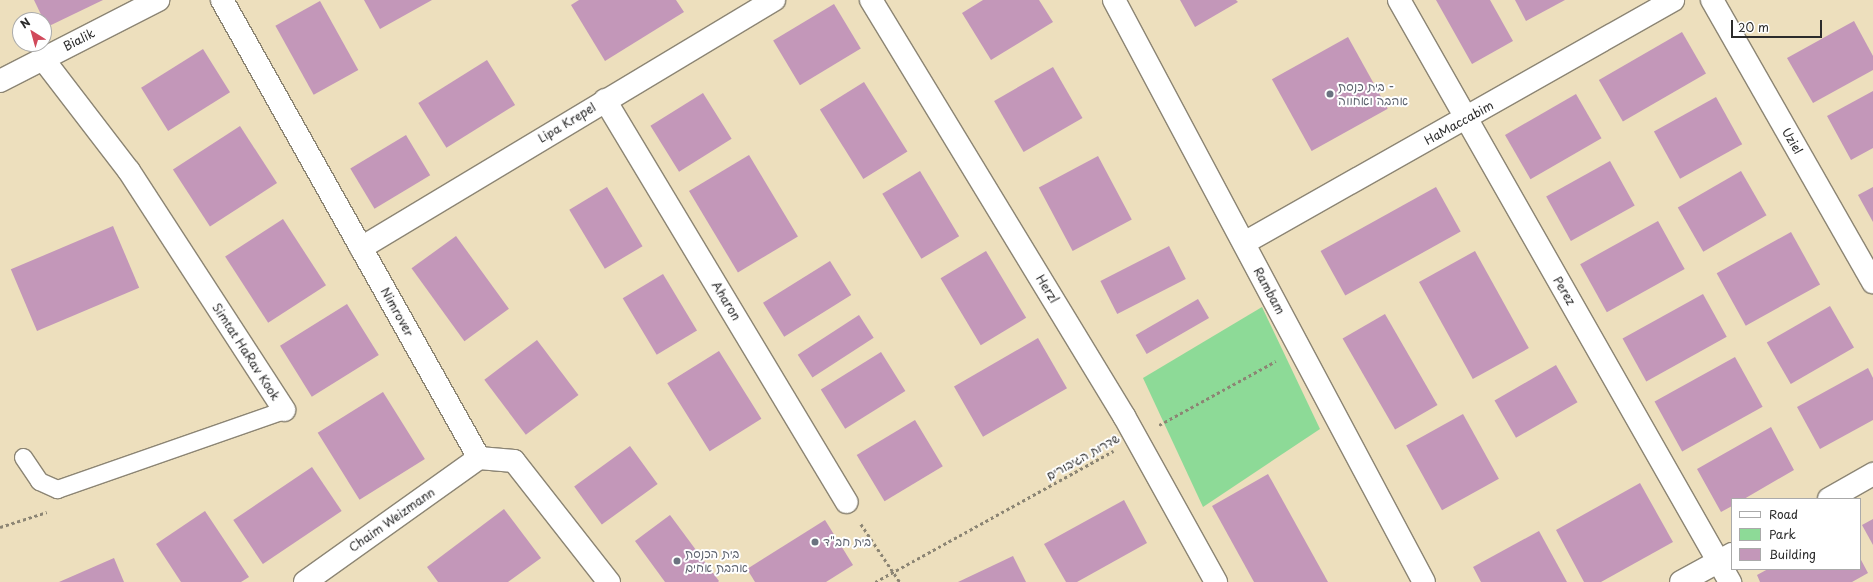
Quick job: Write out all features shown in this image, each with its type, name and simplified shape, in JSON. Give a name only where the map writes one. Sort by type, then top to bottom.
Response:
[{"type":"street","name":"Bialik","points":[[0,81],[158,0]]},
{"type":"street","name":"Nimrover","points":[[222,0],[479,458]]},
{"type":"street","name":"Lipa Krepel","points":[[361,248],[605,100],[774,0]]},
{"type":"street","name":"Herzl","points":[[871,0],[1136,438],[1216,582]]},
{"type":"street","name":"Rambam","points":[[1114,0],[1424,582]]},
{"type":"street","name":"Perez","points":[[1399,0],[1467,120],[1725,558],[1730,582]]},
{"type":"street","name":"HaMaccabim","points":[[1244,243],[1467,120],[1673,0]]},
{"type":"street","name":"Uziel","points":[[1712,0],[1873,282]]},
{"type":"street","name":"Simtat HaRav Kook","points":[[42,59],[129,171],[284,410]]},
{"type":"street","name":"Aharon","points":[[605,100],[847,502]]},
{"type":"street","points":[[479,458],[514,462],[609,582]]},
{"type":"street","name":"Chaim Weizmann","points":[[305,582],[479,458]]},
{"type":"street","points":[[1831,498],[1873,474]]},
{"type":"street","points":[[1681,582],[1725,558]]},
{"type":"lane","name":"Simtat HaRav Kook","points":[[23,457],[40,480],[57,489],[284,410]]},
{"type":"path","name":"שדרות הגיבורים","points":[[875,582],[1299,348]]},
{"type":"path","points":[[0,527],[66,506],[68,485]]},
{"type":"path","points":[[847,502],[900,582]]},
{"type":"green space","points":[[1262,307],[1320,429],[1203,507],[1143,378]]},
{"type":"building","points":[[34,0],[103,0],[52,25],[52,12],[40,12]]},
{"type":"building","points":[[364,0],[432,0],[380,29]]},
{"type":"building","points":[[579,0],[676,0],[684,12],[605,61],[571,5]]},
{"type":"building","points":[[983,0],[1039,0],[1053,22],[991,60],[962,13]]},
{"type":"building","points":[[1180,0],[1236,0],[1238,2],[1195,27]]},
{"type":"building","points":[[1436,0],[1490,0],[1513,41],[1472,64]]},
{"type":"building","points":[[1515,0],[1565,0],[1526,21]]},
{"type":"building","points":[[320,1],[358,70],[314,95],[275,26]]},
{"type":"building","points":[[834,4],[861,49],[800,85],[773,41]]},
{"type":"building","points":[[1854,21],[1873,56],[1873,70],[1813,103],[1787,58]]},
{"type":"building","points":[[1682,32],[1706,74],[1623,122],[1599,80]]},
{"type":"building","name":"בית כנסת - אהבה ואחווה","points":[[1348,37],[1388,109],[1312,151],[1272,79]]},
{"type":"building","points":[[203,49],[230,92],[168,131],[141,88]]},
{"type":"building","points":[[487,60],[515,105],[446,148],[418,103]]},
{"type":"building","points":[[1053,67],[1082,118],[1024,152],[994,101]]},
{"type":"building","points":[[864,82],[907,152],[863,179],[820,110]]},
{"type":"building","points":[[1873,91],[1873,148],[1851,160],[1827,116]]},
{"type":"building","points":[[703,93],[732,139],[679,172],[650,126]]},
{"type":"building","points":[[1576,94],[1602,138],[1530,179],[1505,135]]},
{"type":"building","points":[[1716,97],[1742,144],[1680,179],[1654,131]]},
{"type":"building","points":[[240,126],[277,183],[210,227],[173,170]]},
{"type":"building","points":[[406,135],[430,175],[374,209],[350,168]]},
{"type":"building","points":[[749,155],[798,236],[738,272],[689,191]]},
{"type":"building","points":[[1098,156],[1132,220],[1073,251],[1039,187]]},
{"type":"building","points":[[1610,161],[1635,206],[1571,241],[1546,196]]},
{"type":"building","points":[[920,171],[959,236],[921,259],[882,194]]},
{"type":"building","points":[[1741,171],[1766,215],[1703,252],[1678,208]]},
{"type":"building","points":[[607,187],[643,246],[605,269],[569,210]]},
{"type":"building","points":[[1436,187],[1461,232],[1345,296],[1321,251]]},
{"type":"building","points":[[1873,187],[1873,222],[1858,195]]},
{"type":"building","points":[[283,219],[326,285],[268,323],[225,257]]},
{"type":"building","points":[[1658,221],[1685,269],[1607,312],[1580,264]]},
{"type":"building","points":[[113,226],[139,288],[37,331],[11,269]]},
{"type":"building","points":[[1791,232],[1820,284],[1746,326],[1717,273]]},
{"type":"building","points":[[456,236],[509,309],[464,341],[412,268]]},
{"type":"building","points":[[1169,246],[1186,279],[1117,314],[1100,281]]},
{"type":"building","points":[[986,251],[1026,318],[981,345],[941,278]]},
{"type":"building","points":[[1475,251],[1529,348],[1473,379],[1419,282]]},
{"type":"building","points":[[830,261],[851,295],[784,337],[763,303]]},
{"type":"building","points":[[663,274],[697,331],[657,355],[623,298]]},
{"type":"building","points":[[1703,294],[1727,337],[1646,381],[1623,339]]},
{"type":"building","points":[[1198,299],[1209,318],[1147,354],[1136,335]]},
{"type":"building","points":[[347,304],[379,355],[312,397],[280,346]]},
{"type":"building","points":[[1830,306],[1854,348],[1791,384],[1767,342]]},
{"type":"building","points":[[1385,314],[1438,405],[1395,429],[1343,338]]},
{"type":"building","points":[[859,315],[874,338],[812,377],[798,355]]},
{"type":"building","points":[[1038,338],[1067,388],[983,437],[954,386]]},
{"type":"building","points":[[537,340],[579,395],[526,435],[484,380]]},
{"type":"building","points":[[719,351],[761,419],[710,451],[667,383]]},
{"type":"building","points":[[881,352],[905,391],[845,429],[821,390]]},
{"type":"building","points":[[1735,357],[1763,407],[1682,451],[1655,402]]},
{"type":"building","points":[[1556,365],[1578,402],[1516,438],[1495,400]]},
{"type":"building","points":[[1868,368],[1873,378],[1873,420],[1820,449],[1797,407]]},
{"type":"building","points":[[383,392],[425,459],[360,500],[318,433]]},
{"type":"building","points":[[1463,414],[1499,479],[1442,510],[1406,446]]},
{"type":"building","points":[[915,420],[943,466],[885,501],[857,455]]},
{"type":"building","points":[[1771,427],[1794,470],[1746,498],[1731,498],[1731,507],[1721,512],[1697,469]]},
{"type":"building","points":[[630,446],[658,484],[602,525],[574,487]]},
{"type":"building","points":[[312,467],[342,511],[263,564],[233,520]]},
{"type":"building","points":[[1268,474],[1328,582],[1254,582],[1212,506]]},
{"type":"building","points":[[1640,483],[1673,542],[1601,582],[1584,582],[1556,530]]},
{"type":"building","points":[[1124,500],[1147,543],[1077,582],[1066,582],[1044,544]]},
{"type":"building","points":[[504,509],[541,558],[508,582],[438,582],[427,567]]},
{"type":"building","points":[[205,511],[249,577],[241,582],[181,582],[156,544]]},
{"type":"building","name":"בית הכנסת אהבת אחים","points":[[670,515],[719,581],[718,582],[665,582],[635,541]]},
{"type":"building","points":[[1873,519],[1873,545],[1862,525]]},
{"type":"building","name":"בית חב\"ד","points":[[825,520],[853,565],[826,582],[755,582],[747,569]]},
{"type":"building","points":[[1539,531],[1567,582],[1481,582],[1473,567]]},
{"type":"building","points":[[1013,556],[1026,582],[958,582]]},
{"type":"building","points":[[114,558],[124,582],[59,582]]},
{"type":"building","points":[[1861,560],[1868,573],[1852,582],[1760,582],[1757,575],[1766,570],[1861,570]]},
{"type":"place","name":"בית כנסת - אהבה ואחווה","points":[[1330,94]]},
{"type":"place","name":"בית חב\"ד","points":[[815,542]]},
{"type":"place","name":"בית הכנסת אהבת אחים","points":[[677,561]]}]
